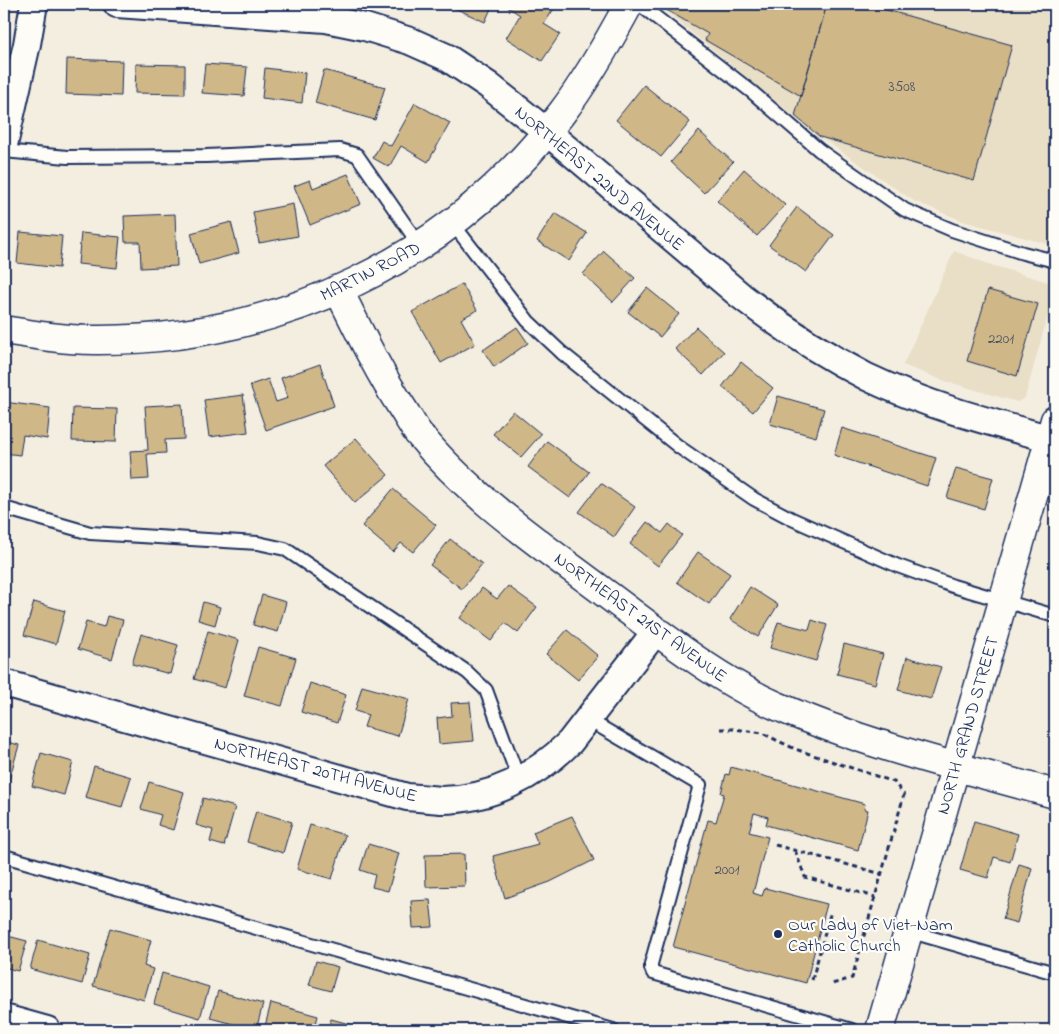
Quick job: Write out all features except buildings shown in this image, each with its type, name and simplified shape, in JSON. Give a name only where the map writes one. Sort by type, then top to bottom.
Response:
[{"type":"street","points":[[4,145],[34,4]]},
{"type":"street","name":"NORTHEAST 22ND AVENUE","points":[[117,4],[185,6],[326,19],[365,27],[410,41],[446,58],[488,85],[547,132],[741,296],[772,320],[819,350],[867,377],[913,396],[1053,433]]},
{"type":"street","name":"MARTIN ROAD","points":[[4,330],[43,336],[94,340],[140,339],[189,333],[242,323],[305,303],[383,269],[453,224],[508,175],[561,114],[595,63],[629,4]]},
{"type":"street","name":"NORTHEAST 21ST AVENUE","points":[[338,289],[385,381],[417,432],[450,468],[521,530],[656,631],[734,683],[774,705],[856,736],[1055,794]]},
{"type":"street","name":"NORTH GRAND STREET","points":[[880,1030],[1053,433]]},
{"type":"street","name":"NORTHEAST 20TH AVENUE","points":[[4,683],[407,797],[442,800],[471,798],[497,790],[519,780],[540,768],[558,754],[570,742],[656,631]]},
{"type":"street","points":[[4,1018],[47,1030]]},
{"type":"lane","points":[[639,4],[752,92],[819,150],[905,210],[952,230],[1055,262]]},
{"type":"lane","points":[[4,151],[67,157],[206,156],[340,150],[357,155],[420,246]]},
{"type":"lane","points":[[453,224],[528,321],[562,353],[680,447],[754,499],[792,519],[898,566],[953,586],[1055,616]]},
{"type":"lane","points":[[4,508],[90,533],[258,543],[285,549],[467,672],[486,690],[519,780]]},
{"type":"lane","points":[[587,719],[700,785],[651,964],[654,973],[852,1030]]},
{"type":"lane","points":[[4,856],[613,1030]]},
{"type":"lane","points":[[908,930],[1055,972]]},
{"type":"path","points":[[720,729],[762,733],[795,749],[894,782],[904,795],[852,978],[832,984]]},
{"type":"path","points":[[775,845],[882,874]]},
{"type":"path","points":[[795,850],[805,877],[875,897]]},
{"type":"path","points":[[812,980],[831,911]]},
{"type":"shaded area","points":[[657,4],[1055,4],[1055,246],[963,221],[914,201],[820,137]]},
{"type":"shaded area","points":[[954,251],[994,266],[1055,284],[1025,398],[1017,402],[942,380],[903,365]]},
{"type":"place","name":"Our Lady of Viet-Nam Catholic Church","points":[[778,934]]}]
